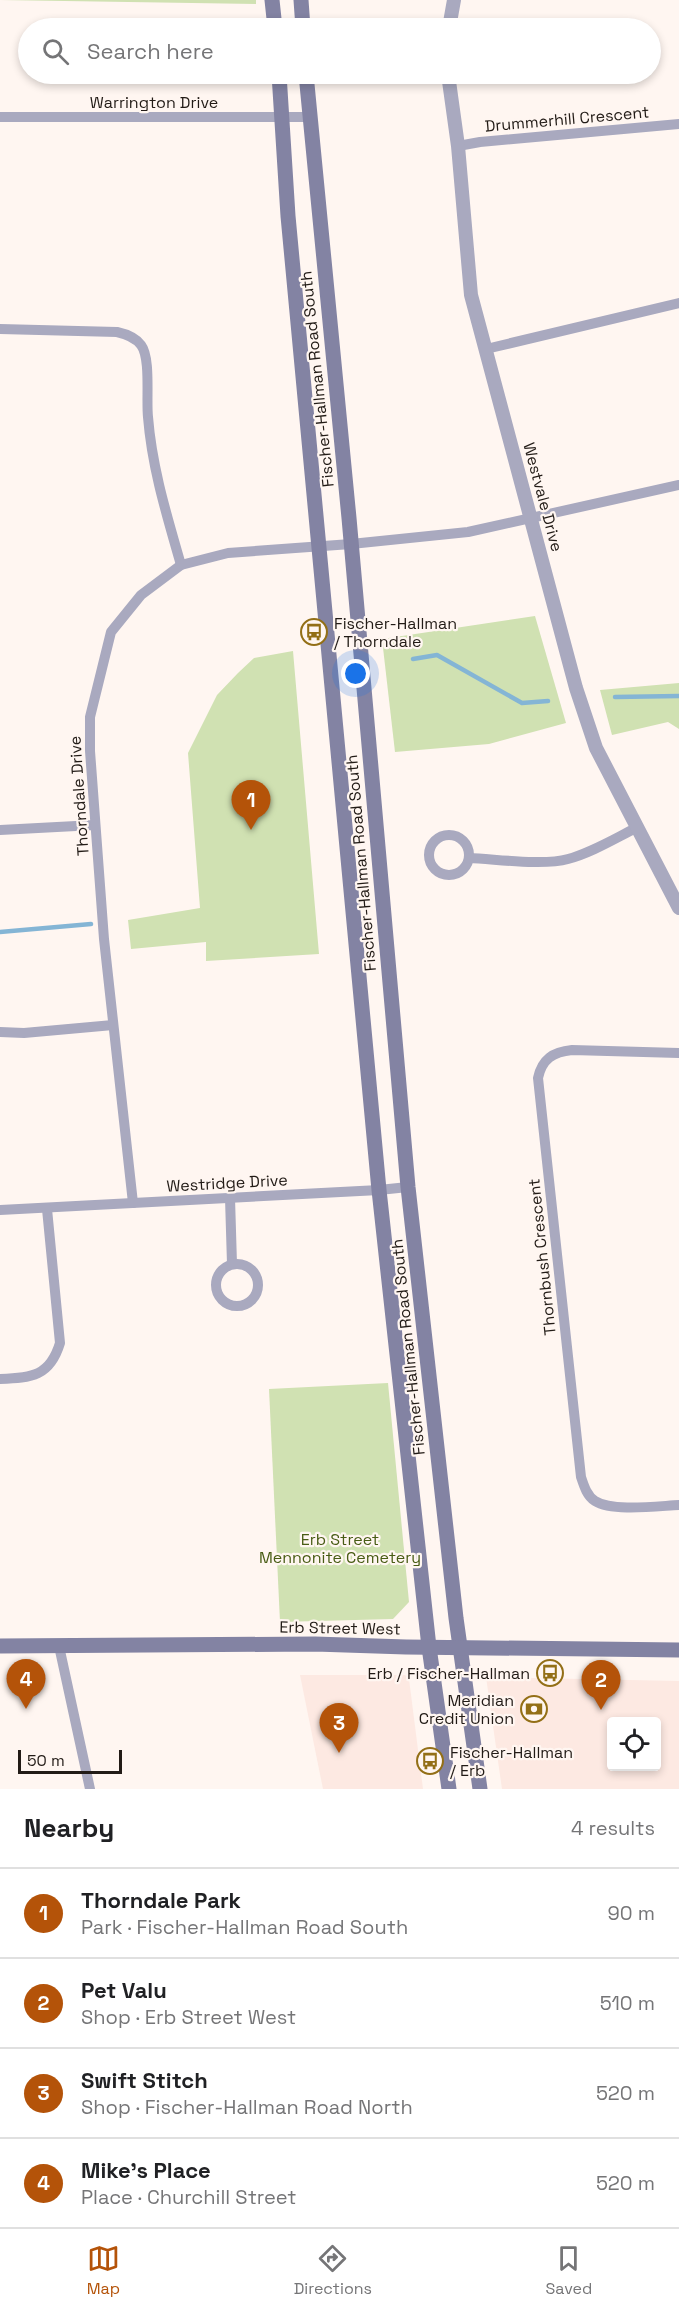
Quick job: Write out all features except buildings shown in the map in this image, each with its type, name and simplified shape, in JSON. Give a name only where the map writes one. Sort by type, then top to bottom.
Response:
[{"type":"main road","points":[[272,0],[274,18]]},
{"type":"main road","points":[[301,0],[302,18]]},
{"type":"main road","name":"Fischer-Hallman Road South","points":[[280,84],[288,216],[379,1190],[429,1647],[449,1789]]},
{"type":"main road","name":"Fischer-Hallman Road South","points":[[307,84],[351,544],[408,1186],[460,1648],[480,1789]]},
{"type":"main road","name":"Erb Street West","points":[[0,1646],[315,1644],[679,1650]]},
{"type":"street","points":[[451,18],[454,0]]},
{"type":"street","name":"Westvale Drive","points":[[449,84],[458,146],[471,295],[586,722],[596,748],[679,908]]},
{"type":"street","name":"Warrington Drive","points":[[0,117],[309,117]]},
{"type":"street","name":"Drummerhill Crescent","points":[[458,146],[679,124]]},
{"type":"street","points":[[486,349],[679,303]]},
{"type":"street","points":[[0,329],[117,332],[131,336],[141,345],[146,360],[148,419],[154,466],[181,565]]},
{"type":"street","name":"Thorndale Drive","points":[[133,1203],[113,1025],[90,751],[90,717],[111,632],[141,595],[181,565],[228,553],[468,532],[679,485]]},
{"type":"street","points":[[0,830],[95,825]]},
{"type":"street","points":[[469,858],[565,860],[584,854],[636,828]]},
{"type":"street","points":[[0,1032],[24,1033],[113,1025]]},
{"type":"street","name":"Thornbush Crescent","points":[[679,1053],[572,1050],[557,1052],[540,1066],[537,1078],[581,1477],[586,1491],[595,1501],[617,1506],[679,1505]]},
{"type":"street","name":"Westridge Drive","points":[[0,1210],[379,1190],[408,1186]]},
{"type":"street","points":[[230,1198],[232,1264]]},
{"type":"street","points":[[0,1379],[31,1376],[45,1370],[55,1360],[60,1343],[47,1209]]},
{"type":"street","points":[[232,1264],[246,1266],[256,1276],[258,1292],[245,1306],[230,1306],[223,1303],[216,1292],[215,1282],[218,1274],[232,1264]]},
{"type":"street","points":[[59,1646],[90,1789]]},
{"type":"shaded area","points":[[300,1675],[405,1675],[409,1679],[423,1789],[323,1789]]},
{"type":"shaded area","points":[[486,1677],[679,1681],[679,1789],[502,1789]]},
{"type":"green space","points":[[0,0],[256,0],[256,4]]},
{"type":"green space","points":[[535,616],[566,723],[489,744],[395,752],[382,639]]},
{"type":"green space","points":[[293,651],[319,954],[206,961],[206,942],[131,949],[128,920],[200,908],[188,753],[217,695],[254,658]]},
{"type":"green space","points":[[679,683],[679,729],[668,722],[612,735],[600,690]]},
{"type":"green space","name":"Erb Street Mennonite Cemetery","points":[[388,1383],[409,1602],[393,1619],[280,1622],[269,1389]]},
{"type":"waterway","points":[[413,659],[437,655],[522,703],[548,701]]},
{"type":"waterway","points":[[615,697],[679,696]]},
{"type":"waterway","points":[[0,932],[91,924]]},
{"type":"place","name":"Fischer-Hallman / Thorndale","points":[[314,632]]},
{"type":"place","name":"Thorndale Park","points":[[251,830]]},
{"type":"place","name":"Erb / Fischer-Hallman","points":[[550,1673]]},
{"type":"place","name":"Mike's Place","points":[[26,1709]]},
{"type":"place","name":"Meridian Credit Union","points":[[534,1709]]},
{"type":"place","name":"Pet Valu","points":[[601,1710]]},
{"type":"place","name":"Swift Stitch","points":[[339,1753]]},
{"type":"place","name":"Fischer-Hallman / Erb","points":[[430,1761]]}]
